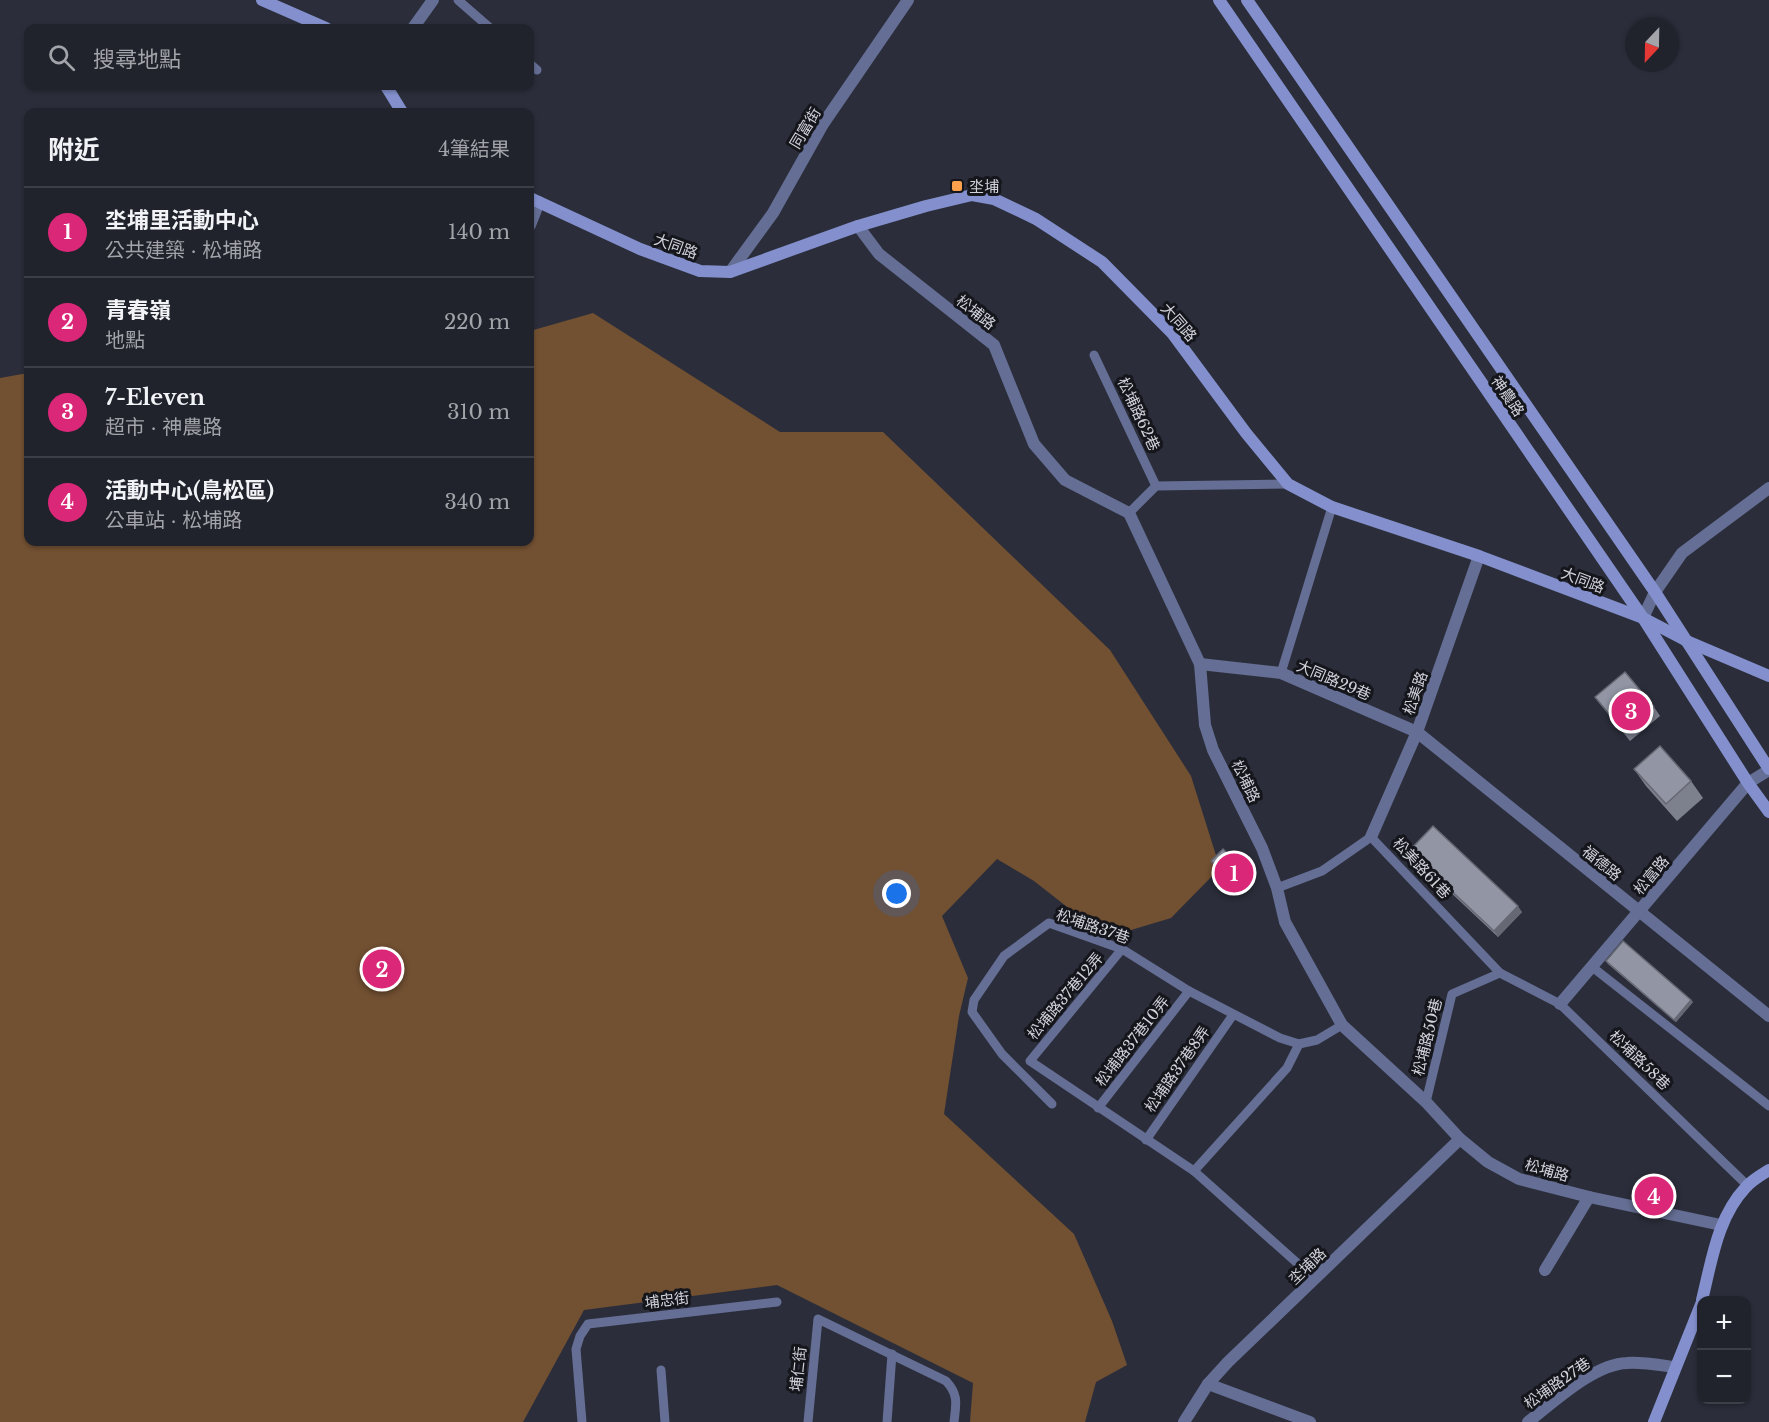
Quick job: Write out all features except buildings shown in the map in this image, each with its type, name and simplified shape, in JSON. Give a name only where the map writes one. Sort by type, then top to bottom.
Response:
[{"type":"street","points":[[262,0],[317,24]]},
{"type":"street","points":[[416,24],[433,0]]},
{"type":"street","name":"同富街","points":[[730,272],[773,213],[823,124],[908,0]]},
{"type":"street","name":"神農路","points":[[1219,0],[1643,618],[1748,783],[1769,812]]},
{"type":"street","name":"神農路","points":[[1247,0],[1689,642],[1769,770]]},
{"type":"street","points":[[388,90],[400,108]]},
{"type":"street","name":"大同路","points":[[534,200],[640,249],[700,271],[730,272],[858,226],[926,206],[972,195],[994,199],[1036,219],[1102,262],[1172,333],[1246,433],[1288,484],[1332,507],[1479,556],[1643,618],[1689,642],[1769,676]]},
{"type":"street","name":"松埔路","points":[[858,226],[879,254],[994,345],[1034,444],[1065,480],[1129,513],[1200,664],[1205,725],[1214,750],[1262,848],[1277,888],[1285,922],[1342,1025],[1426,1102],[1460,1139],[1488,1162],[1520,1179],[1589,1197],[1721,1225]]},
{"type":"street","points":[[1643,618],[1655,592],[1682,553],[1769,488]]},
{"type":"street","name":"松美路","points":[[1371,837],[1417,732],[1479,556]]},
{"type":"street","name":"大同路29巷","points":[[1200,664],[1281,673],[1417,732]]},
{"type":"street","name":"福德路","points":[[1417,732],[1769,1016]]},
{"type":"street","name":"松富路","points":[[1560,1004],[1748,783],[1769,770]]},
{"type":"street","name":"坔埔路","points":[[1184,1422],[1208,1384],[1460,1139]]},
{"type":"street","points":[[1703,1296],[1721,1225],[1732,1205],[1748,1185],[1769,1170]]},
{"type":"street","points":[[1545,1270],[1589,1197]]},
{"type":"street","points":[[1654,1422],[1697,1313]]},
{"type":"street","name":"松埔路27巷","points":[[1528,1422],[1576,1385],[1602,1370],[1625,1362],[1674,1367]]},
{"type":"street","points":[[1208,1384],[1310,1422]]},
{"type":"lane","points":[[458,0],[485,24]]},
{"type":"lane","name":"松埔路62巷","points":[[1094,355],[1156,486]]},
{"type":"lane","points":[[1129,513],[1156,486],[1288,484]]},
{"type":"lane","points":[[1281,673],[1332,507]]},
{"type":"lane","name":"松美路61巷","points":[[1277,888],[1322,871],[1371,837],[1500,973]]},
{"type":"lane","name":"松埔路37巷","points":[[1052,1104],[1002,1054],[972,1012],[975,1000],[1004,956],[1049,923],[1122,949],[1189,991],[1233,1015],[1280,1038],[1299,1044]]},
{"type":"lane","name":"松埔路37巷12弄","points":[[1098,1108],[1030,1061],[1122,949]]},
{"type":"lane","points":[[1591,966],[1769,1106]]},
{"type":"lane","name":"松埔路58巷","points":[[1500,973],[1560,1004],[1748,1185]]},
{"type":"lane","name":"松埔路50巷","points":[[1426,1102],[1452,994],[1500,973]]},
{"type":"lane","name":"松埔路37巷10弄","points":[[1098,1108],[1189,991]]},
{"type":"lane","name":"松埔路37巷8弄","points":[[1146,1140],[1233,1015]]},
{"type":"lane","points":[[1194,1171],[1287,1068],[1299,1044],[1317,1040],[1342,1025]]},
{"type":"lane","points":[[1098,1108],[1194,1171],[1315,1279]]},
{"type":"lane","name":"埔忠街","points":[[582,1422],[576,1349],[580,1336],[588,1324],[777,1302]]},
{"type":"lane","name":"埔仁街","points":[[808,1422],[818,1319],[892,1354]]},
{"type":"lane","points":[[887,1422],[892,1354],[946,1381],[954,1390],[957,1402],[954,1422]]},
{"type":"lane","points":[[662,1370],[665,1422]]},
{"type":"shaded area","points":[[593,313],[780,432],[883,432],[1110,650],[1191,776],[1220,868],[1171,918],[1131,930],[1080,917],[1034,881],[997,859],[942,916],[968,978],[959,1016],[944,1114],[1074,1234],[1112,1321],[1127,1365],[1096,1382],[1085,1422],[970,1422],[973,1383],[777,1285],[584,1310],[523,1422],[0,1422],[0,378],[24,374],[24,546],[534,546],[534,330]]},
{"type":"place","name":"坔埔","points":[[957,186]]},
{"type":"place","name":"7-Eleven","points":[[1631,711]]},
{"type":"place","name":"坔埔里活動中心","points":[[1234,873]]},
{"type":"place","name":"青春嶺","points":[[382,969]]},
{"type":"place","name":"活動中心(鳥松區)","points":[[1654,1196]]}]
